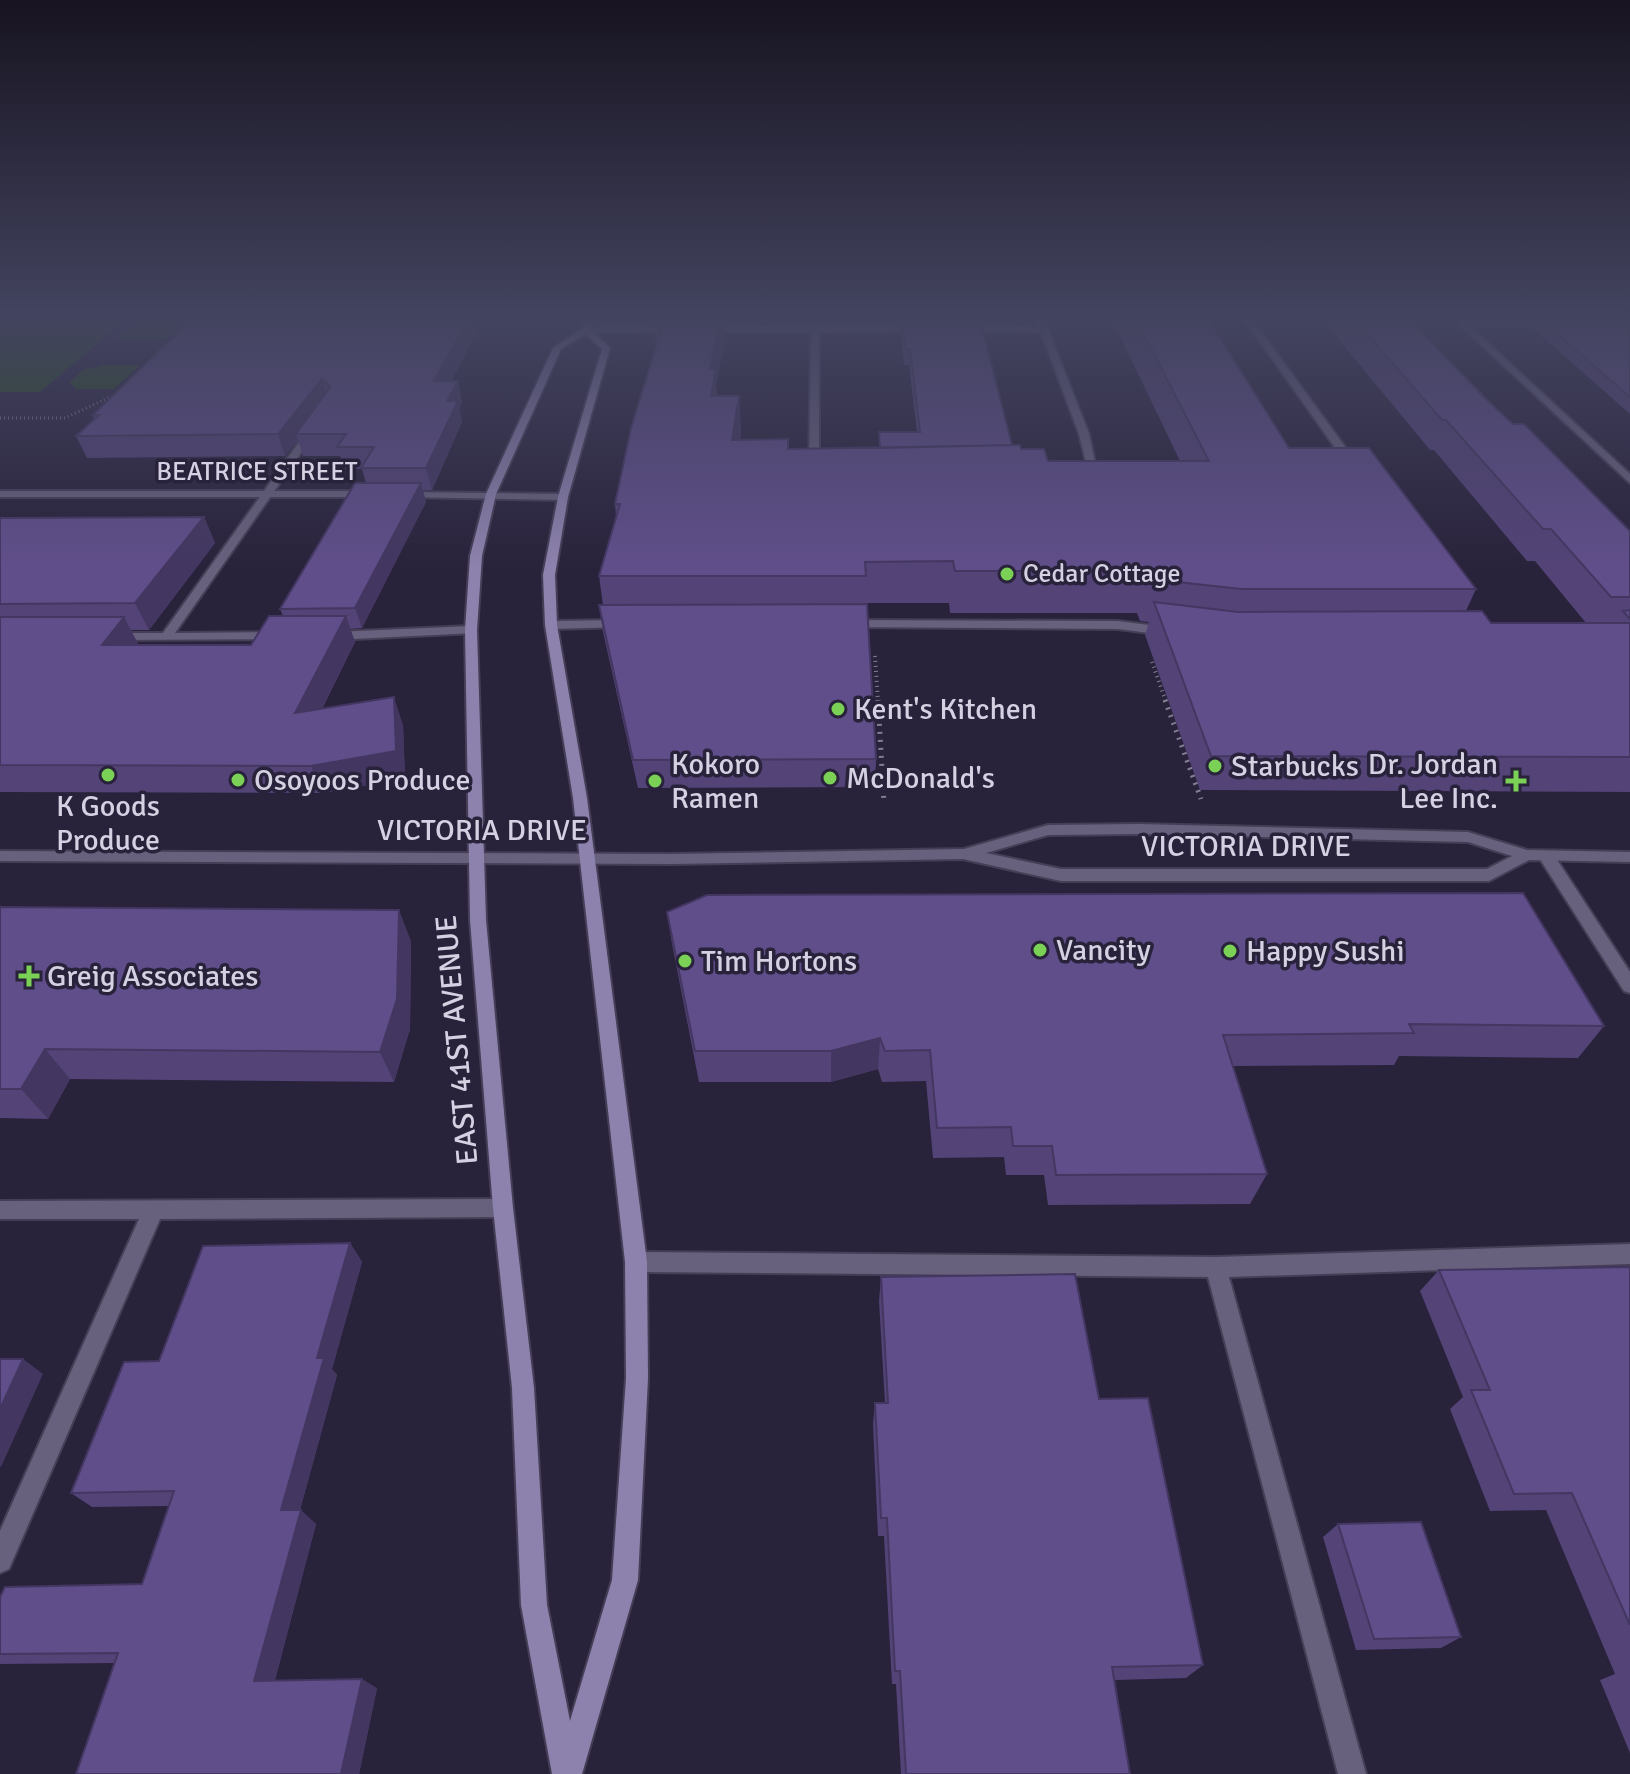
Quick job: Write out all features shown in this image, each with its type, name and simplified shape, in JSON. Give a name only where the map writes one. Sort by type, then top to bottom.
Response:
[{"type":"main road","name":"EAST 41ST AVENUE","points":[[533,402],[491,494],[476,556],[471,630],[478,920],[503,1208],[523,1388],[534,1605],[567,1774]]},
{"type":"main road","name":"EAST 41ST AVENUE","points":[[567,1774],[625,1580],[637,1378],[636,1262],[587,859],[551,625],[549,575],[563,497],[590,402]]},
{"type":"street","points":[[815,402],[814,480],[829,480]]},
{"type":"street","points":[[1072,402],[1093,470],[1078,473]]},
{"type":"street","points":[[1308,402],[1357,470]]},
{"type":"street","points":[[1546,402],[1630,480]]},
{"type":"street","points":[[166,637],[321,417]]},
{"type":"street","name":"BEATRICE STREET","points":[[0,494],[491,494],[563,497]]},
{"type":"street","points":[[551,625],[637,624]]},
{"type":"street","points":[[841,624],[1118,625],[1184,633]]},
{"type":"street","points":[[325,636],[417,635],[471,630]]},
{"type":"street","points":[[106,637],[294,636]]},
{"type":"street","name":"VICTORIA DRIVE","points":[[963,854],[1048,830],[1139,829],[1468,837],[1527,855],[1630,857]]},
{"type":"street","name":"VICTORIA DRIVE","points":[[0,856],[587,859],[963,854],[1061,875],[1489,875],[1527,855]]},
{"type":"street","points":[[1546,856],[1630,986]]},
{"type":"street","points":[[0,1210],[503,1208]]},
{"type":"street","points":[[0,1560],[154,1209]]},
{"type":"street","points":[[636,1262],[1216,1267],[1630,1254]]},
{"type":"street","points":[[1216,1267],[1352,1774]]},
{"type":"path","points":[[0,418],[65,418],[100,402]]},
{"type":"path","points":[[874,650],[884,803]]},
{"type":"path","points":[[1151,658],[1202,804]]},
{"type":"building","points":[[107,402],[304,402],[278,434],[76,436],[99,415],[93,415]]},
{"type":"building","points":[[319,402],[458,402],[426,468],[361,468],[374,447],[337,447],[346,434],[296,434]]},
{"type":"building","points":[[639,402],[738,402],[732,440],[788,439],[788,449],[1020,445],[1021,449],[1044,449],[1048,461],[1209,461],[1179,402],[1260,402],[1289,448],[1369,448],[1476,589],[1241,589],[1150,579],[1147,571],[955,571],[953,561],[865,562],[866,576],[599,576],[620,504],[615,504]]},
{"type":"building","points":[[916,402],[1001,402],[1012,445],[880,448],[879,432],[920,432]]},
{"type":"building","points":[[1426,402],[1489,402],[1513,424],[1524,424],[1630,531],[1630,597],[1611,597],[1551,529],[1543,529],[1446,420],[1442,420]]},
{"type":"building","points":[[355,483],[421,483],[355,608],[280,609]]},
{"type":"building","points":[[204,517],[135,603],[0,604],[0,518]]},
{"type":"building","points":[[1154,602],[1238,612],[1482,611],[1491,623],[1630,623],[1630,757],[1211,756]]},
{"type":"building","points":[[867,604],[876,759],[633,760],[599,605]]},
{"type":"building","points":[[269,616],[346,616],[295,713],[394,697],[396,751],[311,766],[0,765],[0,617],[124,617],[102,645],[251,645]]},
{"type":"building","points":[[1523,893],[1604,1026],[1409,1024],[1414,1033],[1223,1035],[1267,1174],[1056,1175],[1052,1146],[1013,1146],[1011,1127],[937,1128],[930,1050],[885,1051],[880,1038],[831,1051],[695,1051],[667,912],[707,895]]},
{"type":"building","points":[[0,907],[399,910],[397,999],[380,1052],[45,1049],[21,1089],[0,1089]]},
{"type":"building","points":[[350,1243],[317,1358],[324,1358],[281,1510],[301,1510],[254,1681],[362,1679],[341,1774],[76,1774],[118,1653],[0,1654],[0,1597],[5,1587],[142,1584],[174,1491],[71,1493],[124,1362],[159,1361],[203,1246]]},
{"type":"building","points":[[1630,1267],[1630,1625],[1572,1493],[1514,1494],[1471,1390],[1490,1390],[1439,1270]]},
{"type":"building","points":[[1075,1274],[1099,1399],[1148,1398],[1203,1665],[1112,1667],[1130,1774],[906,1774],[900,1671],[895,1671],[887,1518],[881,1518],[875,1403],[888,1403],[881,1277]]},
{"type":"building","points":[[0,1359],[23,1359],[0,1409]]},
{"type":"building","points":[[1421,1522],[1461,1637],[1374,1639],[1338,1524]]},
{"type":"place","name":"Cedar Cottage","points":[[1007,574]]},
{"type":"place","name":"Kent's Kitchen","points":[[838,709]]},
{"type":"place","name":"Starbucks","points":[[1215,766]]},
{"type":"place","name":"K Goods Produce","points":[[108,775]]},
{"type":"place","name":"McDonald's","points":[[830,778]]},
{"type":"place","name":"Osoyoos Produce","points":[[238,780]]},
{"type":"place","name":"Kokoro Ramen","points":[[655,781]]},
{"type":"place","name":"Dr. Jordan Lee Inc.","points":[[1516,781]]},
{"type":"place","name":"Vancity","points":[[1040,950]]},
{"type":"place","name":"Happy Sushi","points":[[1230,951]]},
{"type":"place","name":"Tim Hortons","points":[[685,961]]},
{"type":"place","name":"Greig Associates","points":[[29,976]]}]
